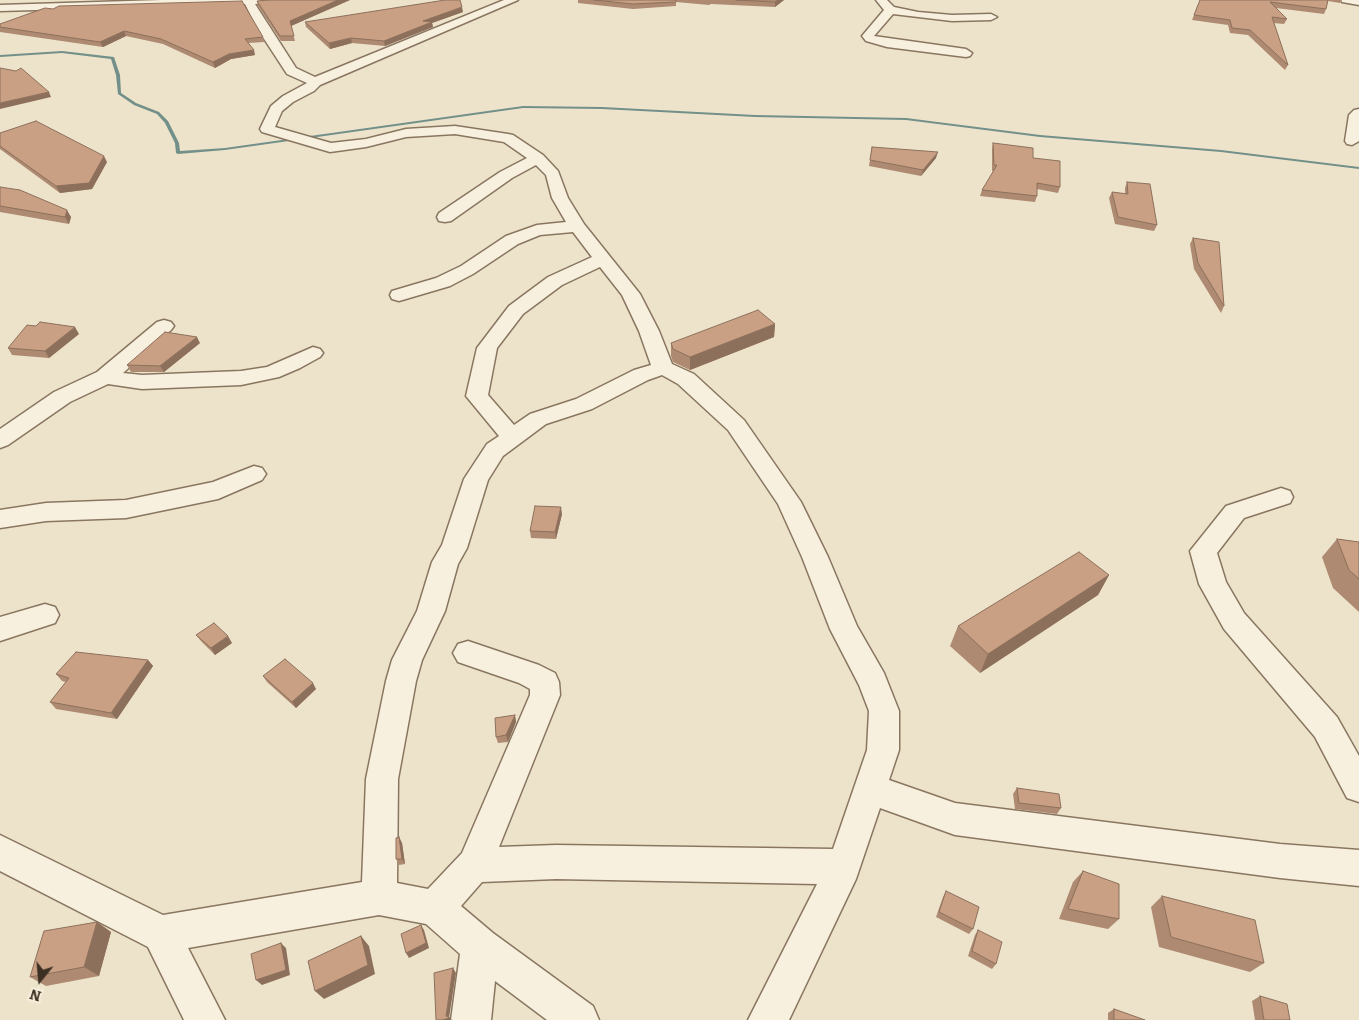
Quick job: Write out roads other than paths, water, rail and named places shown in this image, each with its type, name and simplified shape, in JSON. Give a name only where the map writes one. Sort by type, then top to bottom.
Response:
[{"type":"street","points":[[14,8],[30,0]]},
{"type":"street","points":[[248,0],[263,28],[291,71],[315,82]]},
{"type":"street","points":[[0,8],[271,0]]},
{"type":"street","points":[[513,0],[315,82],[309,88],[288,99],[276,109],[267,129],[330,148],[366,143],[406,133],[455,130],[508,138],[538,158],[553,174],[560,198],[577,226],[631,294],[650,330],[663,368]]},
{"type":"street","points":[[881,0],[890,10],[935,17],[991,17]]},
{"type":"street","points":[[1346,0],[1359,2]]},
{"type":"street","points":[[890,10],[868,36],[870,39],[887,43],[966,53]]},
{"type":"street","points":[[1352,141],[1356,115],[1359,113]]},
{"type":"street","points":[[445,217],[506,175],[538,158]]},
{"type":"street","points":[[399,295],[443,282],[467,270],[512,240],[537,230],[577,226]]},
{"type":"street","points":[[512,437],[477,396],[487,348],[516,310],[554,282],[602,259]]},
{"type":"street","points":[[0,440],[62,397],[105,377],[164,326]]},
{"type":"street","points":[[105,377],[142,382],[241,378],[272,372],[293,364],[313,352]]},
{"type":"street","points":[[379,897],[382,779],[407,660],[431,611],[442,570],[458,540],[476,479],[495,450],[538,419],[584,404],[641,375],[663,368],[686,379],[736,425],[789,502],[844,628],[873,682],[884,711],[883,750],[844,867],[768,1020]]},
{"type":"street","points":[[0,519],[46,512],[126,508],[218,490],[254,474]]},
{"type":"street","points":[[1281,498],[1236,512],[1203,551],[1213,584],[1234,621],[1326,727],[1359,787]]},
{"type":"street","points":[[0,629],[45,615]]},
{"type":"street","points":[[435,908],[474,865],[545,695],[544,682],[529,674],[468,653]]},
{"type":"street","points":[[871,789],[955,819],[1280,861],[1359,868]]},
{"type":"street","points":[[0,852],[161,934],[205,1020]]},
{"type":"street","points":[[474,865],[556,862],[844,867]]},
{"type":"street","points":[[161,934],[379,897],[435,908],[480,946],[579,1020]]},
{"type":"street","points":[[471,1020],[480,946]]},
{"type":"waterway","points":[[0,56],[62,52],[113,58],[118,75],[119,93],[135,104],[158,113],[167,122],[177,143],[178,153],[225,149],[523,107],[602,108],[755,116],[906,119],[1040,136],[1221,151],[1359,168]]}]
